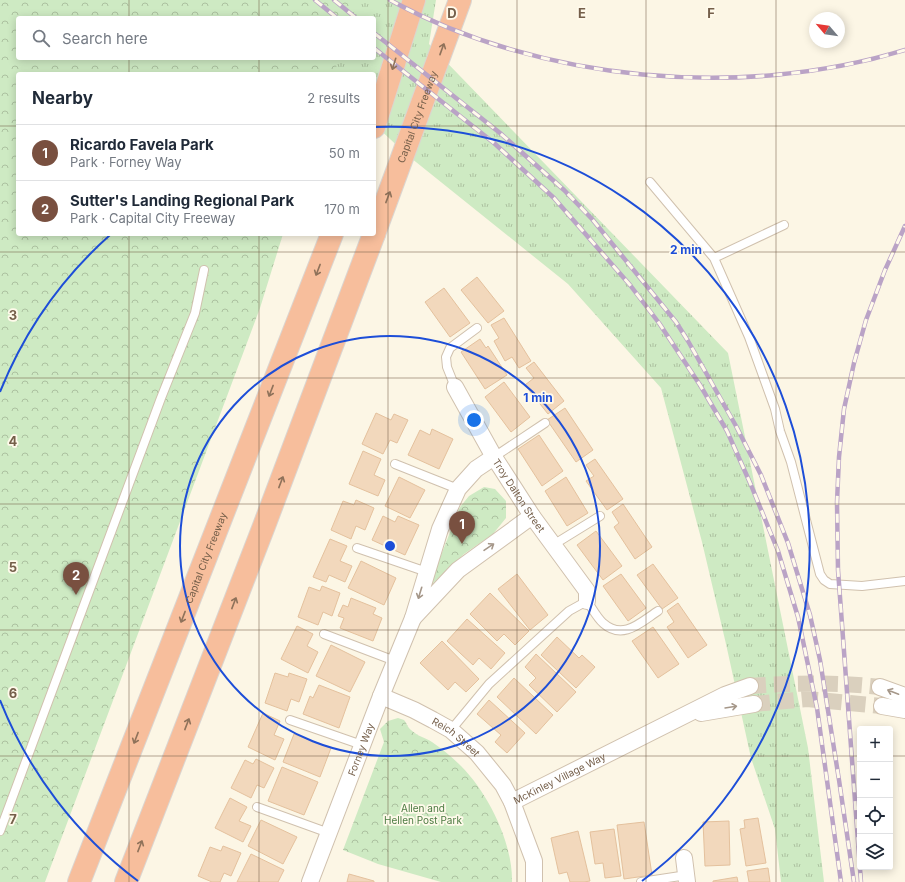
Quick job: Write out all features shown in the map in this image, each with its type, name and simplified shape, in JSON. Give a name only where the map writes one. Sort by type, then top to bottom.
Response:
[{"type":"highway","points":[[376,121],[414,0]]},
{"type":"highway","name":"Capital City Freeway","points":[[376,229],[460,0]]},
{"type":"highway","name":"Capital City Freeway","points":[[79,882],[331,236]]},
{"type":"highway","name":"Capital City Freeway","points":[[126,882],[264,526],[373,236]]},
{"type":"street","name":"Troy Dalton Street","points":[[455,387],[494,457],[532,516],[587,591],[587,601]]},
{"type":"street","name":"Forney Way","points":[[310,882],[380,696],[413,618],[440,529],[458,489],[476,469],[494,457]]},
{"type":"street","name":"Forney Way","points":[[413,618],[458,570],[532,516]]},
{"type":"street","name":"McKinley Village Way","points":[[534,882],[534,861],[512,802],[725,695],[750,686]]},
{"type":"street","points":[[880,687],[905,696]]},
{"type":"street","name":"Reich Street","points":[[380,696],[414,710],[451,730],[477,753],[502,785],[512,802]]},
{"type":"street","name":"McKinley Village Way","points":[[682,717],[754,704]]},
{"type":"street","points":[[882,706],[905,710]]},
{"type":"street","points":[[684,858],[687,879]]},
{"type":"lane","points":[[650,182],[714,258],[748,336],[775,409],[780,431],[791,462],[820,574],[824,580],[830,584],[862,586],[905,581]]},
{"type":"lane","points":[[714,258],[784,225]]},
{"type":"lane","points":[[0,830],[161,398],[195,313],[204,270]]},
{"type":"lane","points":[[455,387],[447,367],[446,357],[450,348],[477,328]]},
{"type":"lane","points":[[494,457],[545,423]]},
{"type":"lane","points":[[395,464],[458,489]]},
{"type":"lane","points":[[553,545],[600,516]]},
{"type":"lane","points":[[357,548],[427,572]]},
{"type":"lane","points":[[451,730],[489,684],[569,612],[587,601],[603,623],[613,630],[620,631],[627,630],[658,611]]},
{"type":"lane","points":[[324,634],[395,661]]},
{"type":"lane","points":[[290,720],[362,745]]},
{"type":"lane","points":[[257,807],[329,833]]},
{"type":"lane","points":[[641,882],[687,879]]},
{"type":"green space","points":[[0,0],[358,0],[353,16],[16,16],[16,60],[338,60],[335,72],[16,72],[16,236],[282,236],[260,308],[45,882],[0,882]]},
{"type":"green space","points":[[244,0],[436,0],[429,44],[728,353],[808,748],[824,882],[781,882],[775,829],[751,758],[702,542],[661,388],[568,284],[406,154],[376,126],[376,72],[320,72],[307,60],[376,60],[376,16],[261,16]]},
{"type":"green space","points":[[484,487],[495,489],[506,501],[506,518],[493,534],[464,554],[428,588],[460,507],[469,496]]},
{"type":"green space","name":"Allen and Hellen Post Park","points":[[398,718],[404,720],[413,732],[432,742],[451,756],[471,777],[489,804],[503,835],[508,851],[512,882],[441,882],[378,864],[343,850],[384,742],[380,729],[388,721]]},
{"type":"building","points":[[477,277],[504,311],[488,323],[461,290]]},
{"type":"building","points":[[444,288],[470,323],[450,337],[425,302]]},
{"type":"building","points":[[504,318],[531,361],[519,368],[512,357],[505,361],[494,341],[499,338],[491,325]]},
{"type":"building","points":[[480,339],[486,348],[488,346],[507,375],[485,389],[461,352]]},
{"type":"building","points":[[534,362],[564,401],[548,414],[525,385],[534,378],[526,368]]},
{"type":"building","points":[[504,382],[530,417],[511,432],[485,397]]},
{"type":"building","points":[[565,408],[593,450],[576,462],[547,420]]},
{"type":"building","points":[[376,413],[391,420],[394,414],[408,420],[397,443],[390,440],[383,454],[362,444]]},
{"type":"building","points":[[432,429],[453,439],[439,469],[408,455],[420,430],[430,435]]},
{"type":"building","points":[[539,435],[563,471],[542,486],[518,449]]},
{"type":"building","points":[[363,451],[381,459],[374,475],[385,480],[378,496],[349,484]]},
{"type":"building","points":[[595,459],[623,499],[607,510],[586,481],[594,476],[586,465]]},
{"type":"building","points":[[399,477],[425,490],[410,518],[385,506]]},
{"type":"building","points":[[566,477],[588,513],[567,526],[545,491]]},
{"type":"building","points":[[356,500],[374,508],[365,530],[356,526],[351,539],[331,530],[343,501],[354,505]]},
{"type":"building","points":[[623,504],[652,547],[635,559],[614,527],[619,523],[612,512]]},
{"type":"building","points":[[383,516],[395,522],[398,516],[419,525],[405,555],[372,540]]},
{"type":"building","points":[[596,531],[622,566],[603,580],[577,545]]},
{"type":"building","points":[[330,539],[347,546],[340,561],[352,566],[345,582],[329,575],[326,582],[313,577]]},
{"type":"building","points":[[361,561],[396,578],[384,605],[348,588]]},
{"type":"building","points":[[653,564],[678,598],[662,609],[637,575]]},
{"type":"building","points":[[517,574],[548,615],[530,630],[498,589]]},
{"type":"building","points":[[621,574],[646,608],[628,621],[603,586]]},
{"type":"building","points":[[322,586],[340,593],[332,616],[323,612],[318,625],[298,617],[309,587],[320,591]]},
{"type":"building","points":[[490,593],[529,631],[515,645],[504,634],[497,641],[470,614]]},
{"type":"building","points":[[351,598],[376,608],[373,614],[382,618],[373,641],[340,628],[344,618],[338,616],[343,605],[348,607]]},
{"type":"building","points":[[678,603],[707,645],[688,658],[667,627],[674,622],[667,611]]},
{"type":"building","points":[[467,619],[505,653],[491,669],[479,658],[473,665],[447,641]]},
{"type":"building","points":[[297,626],[313,634],[307,646],[318,652],[308,673],[281,659]]},
{"type":"building","points":[[653,627],[679,664],[658,678],[632,641]]},
{"type":"building","points":[[557,637],[579,658],[582,655],[595,667],[576,688],[541,655]]},
{"type":"building","points":[[442,641],[479,679],[466,692],[455,682],[448,690],[420,663]]},
{"type":"building","points":[[331,645],[365,662],[350,692],[316,676]]},
{"type":"building","points":[[536,654],[576,692],[557,712],[529,685],[536,678],[525,667]]},
{"type":"building","points":[[275,673],[288,677],[289,673],[307,679],[299,702],[291,699],[287,711],[265,703]]},
{"type":"building","points":[[514,678],[553,715],[536,734],[497,697]]},
{"type":"building","points":[[319,685],[350,697],[339,728],[303,714],[310,696],[313,698]]},
{"type":"building","points":[[489,700],[525,733],[507,753],[495,742],[501,735],[477,714]]},
{"type":"building","points":[[263,713],[280,721],[274,735],[284,739],[275,760],[248,747]]},
{"type":"building","points":[[294,734],[331,748],[320,777],[283,762]]},
{"type":"building","points":[[256,759],[274,768],[264,788],[257,785],[251,798],[231,788],[245,760],[253,764]]},
{"type":"building","points":[[282,767],[318,782],[304,815],[268,801]]},
{"type":"building","points":[[230,798],[247,807],[239,821],[251,826],[243,842],[215,828]]},
{"type":"building","points":[[758,818],[766,863],[746,866],[740,829],[745,828],[744,820]]},
{"type":"building","points":[[261,820],[297,837],[283,864],[248,846]]},
{"type":"building","points":[[729,821],[730,865],[705,866],[703,822]]},
{"type":"building","points":[[644,822],[652,875],[624,879],[617,825]]},
{"type":"building","points":[[614,829],[621,876],[605,878],[603,863],[595,864],[590,832]]},
{"type":"building","points":[[578,831],[590,881],[570,882],[567,872],[559,874],[551,838]]},
{"type":"building","points":[[223,846],[241,853],[231,876],[224,873],[220,882],[212,882],[198,876],[210,847],[221,851]]},
{"type":"building","points":[[251,854],[284,870],[278,882],[237,882]]},
{"type":"building","points":[[768,868],[770,882],[749,882],[747,871]]},
{"type":"building","points":[[349,874],[374,881],[374,882],[347,882]]},
{"type":"building","points":[[737,877],[738,882],[713,882],[713,881]]},
{"type":"tunnel","points":[[750,686],[782,684],[848,684],[880,687]]},
{"type":"tunnel","points":[[754,704],[807,699],[882,706]]},
{"type":"railway","points":[[315,0],[335,16]]},
{"type":"railway","points":[[334,0],[354,16]]},
{"type":"railway","points":[[390,0],[449,28],[511,49],[576,65],[643,74],[710,78],[777,75],[842,66],[905,50]]},
{"type":"railway","points":[[376,35],[500,133],[564,190],[592,219],[676,322],[736,426],[761,475],[788,543],[810,615],[820,660],[854,882]]},
{"type":"railway","points":[[376,50],[494,143],[554,198],[630,285],[659,323],[700,385],[727,431],[778,551],[798,617],[817,708],[841,882]]},
{"type":"railway","points":[[861,882],[838,570],[837,502],[839,457],[844,409],[854,363],[866,320],[885,270],[905,226]]},
{"type":"place","name":"Ricardo Favela Park","points":[[462,544]]},
{"type":"place","name":"Sutter's Landing Regional Park","points":[[76,595]]}]
